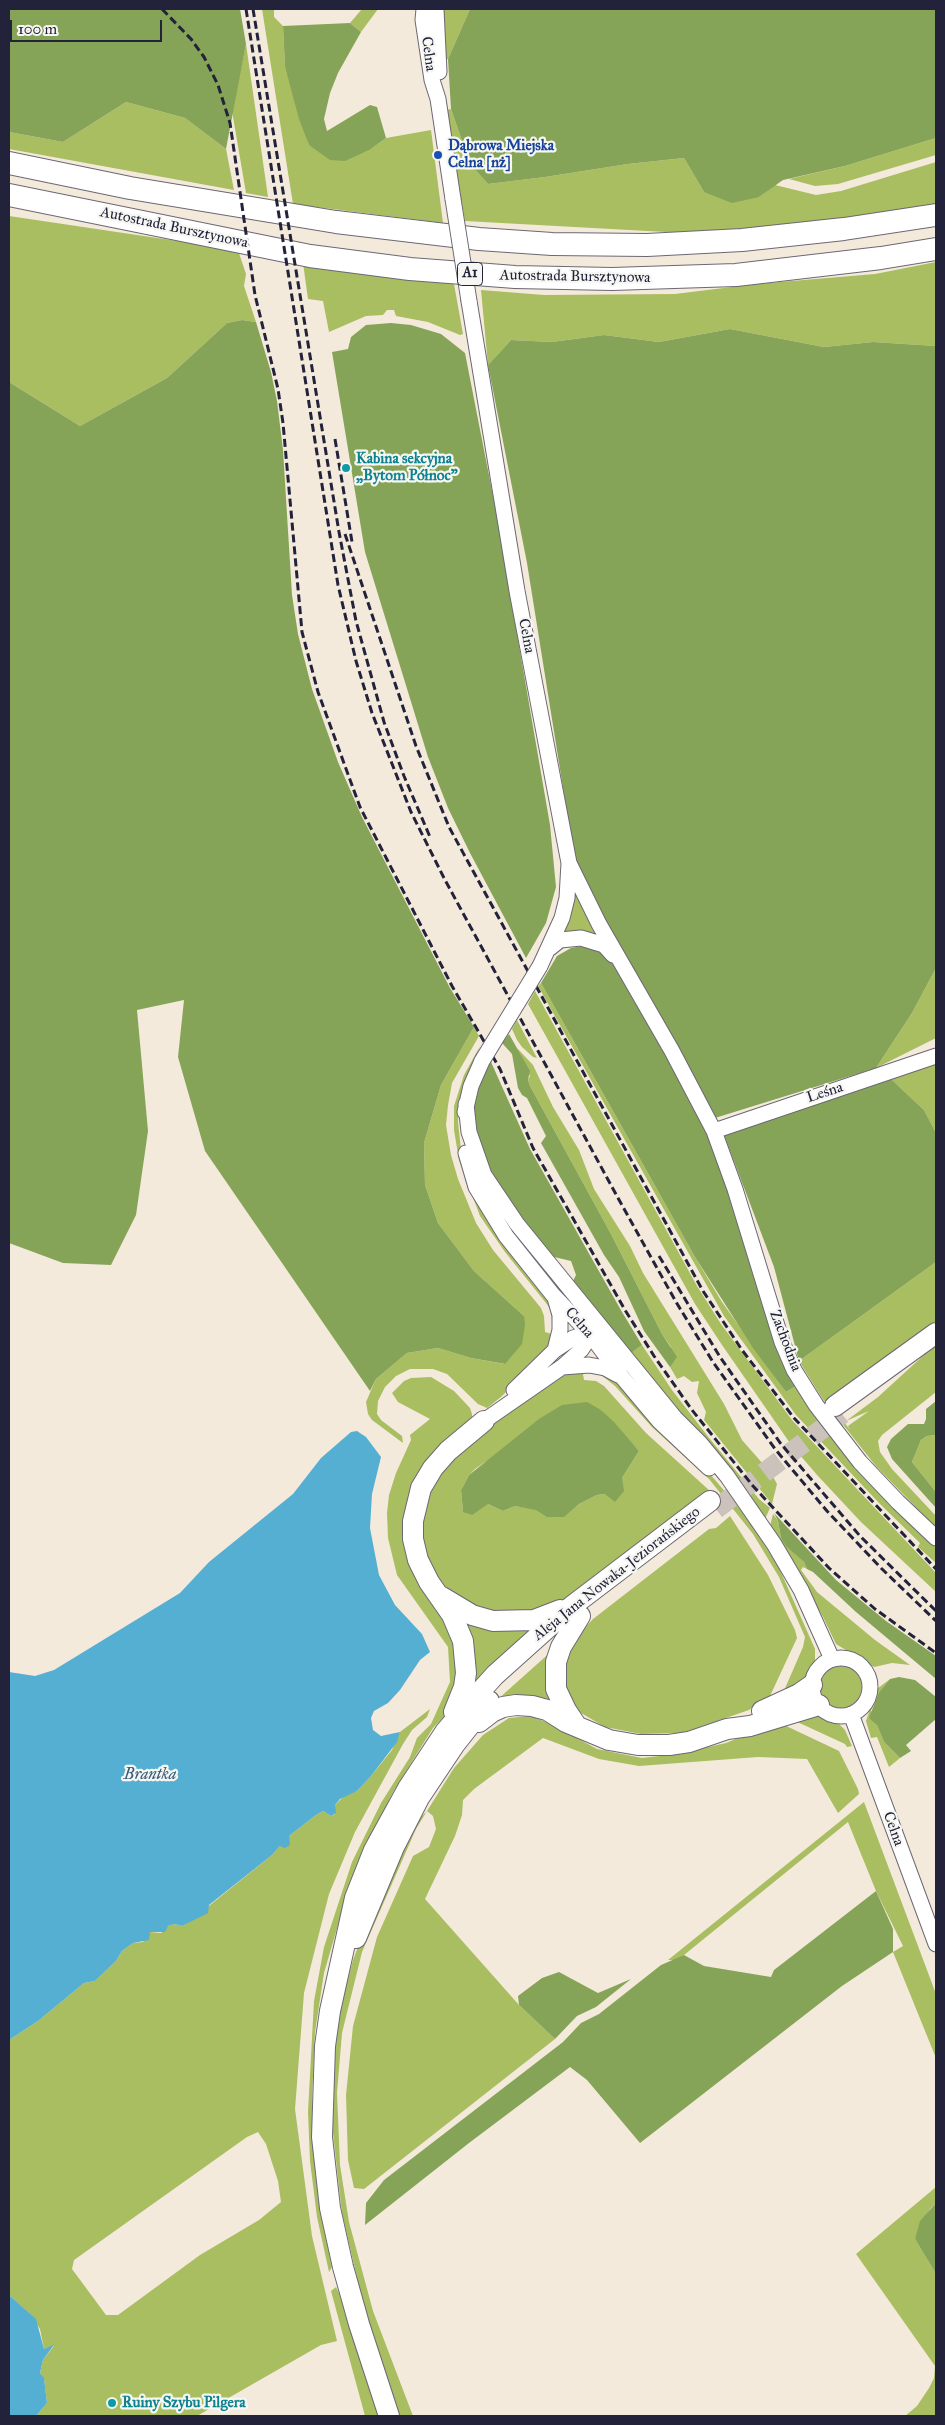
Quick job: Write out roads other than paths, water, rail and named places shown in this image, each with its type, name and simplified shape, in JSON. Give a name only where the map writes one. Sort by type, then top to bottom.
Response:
[{"type":"highway","name":"Autostrada Bursztynowa","points":[[9,163],[130,188],[336,222],[479,239],[552,244],[718,242],[792,236],[936,215]]},
{"type":"highway","name":"Autostrada Bursztynowa","points":[[9,194],[310,256],[410,269],[515,277],[612,280],[736,275],[880,258],[936,248]]},
{"type":"main road","points":[[838,1410],[936,1334]]},
{"type":"main road","points":[[450,1738],[464,1687],[466,1661],[460,1634],[441,1597],[429,1582],[418,1560],[413,1539],[415,1508],[421,1488],[439,1460],[488,1418]]},
{"type":"main road","name":"Aleja Jana Nowaka-Jeziorańskiego","points":[[389,2416],[346,2276],[330,2208],[325,2174],[321,2106],[325,2046],[330,2011],[358,1934],[394,1847],[450,1738],[495,1675],[713,1505]]},
{"type":"main road","points":[[441,1597],[472,1615],[493,1621],[534,1620],[576,1611]]},
{"type":"main road","points":[[576,1611],[560,1647],[556,1671],[556,1689],[560,1700],[576,1725]]},
{"type":"main road","points":[[727,1729],[747,1717],[799,1694],[812,1685]]},
{"type":"main road","points":[[450,1738],[492,1712],[516,1705],[547,1710],[609,1740],[652,1746],[689,1742],[727,1729],[750,1726],[819,1705]]},
{"type":"street","name":"Celna","points":[[424,9],[423,20],[430,71],[438,99],[517,591],[569,863],[567,898],[562,918],[550,948],[482,1061],[471,1086],[466,1104],[463,1139],[468,1163],[476,1187],[506,1236],[553,1294],[589,1334],[659,1421],[698,1457],[752,1512]]},
{"type":"street","name":"Celna","points":[[436,9],[440,71],[438,99]]},
{"type":"street","points":[[569,863],[625,970]]},
{"type":"street","points":[[550,948],[560,940],[581,938],[590,940],[604,945],[625,970]]},
{"type":"street","name":"Zachodnia","points":[[625,970],[672,1051],[714,1131],[735,1189],[782,1342],[794,1370],[816,1405],[860,1462],[936,1538]]},
{"type":"street","name":"Leśna","points":[[714,1131],[936,1056]]},
{"type":"street","name":"Celna","points":[[466,1104],[469,1132],[484,1175],[517,1224],[675,1418],[700,1443],[752,1512],[801,1590],[832,1659]]},
{"type":"street","points":[[553,1294],[560,1315],[560,1330],[554,1350]]},
{"type":"street","points":[[488,1418],[562,1366],[588,1342],[587,1316],[579,1301]]},
{"type":"street","points":[[488,1418],[554,1350],[573,1338],[589,1334],[599,1334],[616,1346]]},
{"type":"street","points":[[562,1366],[589,1365],[605,1368],[622,1377]]},
{"type":"street","points":[[832,1659],[853,1660],[861,1665],[868,1675],[871,1684],[868,1697],[860,1709],[851,1714],[839,1716],[831,1714],[819,1705],[814,1696],[812,1685],[820,1666],[832,1659]]},
{"type":"street","name":"Celna","points":[[851,1714],[936,1944]]},
{"type":"water","name":"Brantka","points":[[357,1431],[366,1437],[381,1457],[372,1494],[370,1528],[379,1575],[395,1605],[422,1634],[430,1652],[420,1660],[400,1690],[388,1703],[374,1711],[371,1718],[373,1730],[381,1736],[400,1732],[397,1742],[357,1791],[340,1799],[335,1805],[336,1813],[331,1816],[323,1811],[289,1836],[290,1845],[285,1848],[280,1846],[272,1855],[209,1905],[208,1913],[182,1926],[175,1924],[168,1926],[165,1932],[150,1932],[149,1940],[133,1943],[122,1951],[116,1961],[95,1981],[84,1983],[38,2021],[9,2040],[9,1672],[35,1676],[54,1670],[180,1593],[209,1562],[293,1494],[321,1458],[351,1432]]},
{"type":"water","points":[[9,2295],[36,2319],[44,2349],[54,2345],[43,2360],[40,2373],[44,2378],[47,2403],[36,2416],[9,2416]]},
{"type":"tunnel","points":[[716,1509],[842,1414]]},
{"type":"railway","points":[[162,9],[191,39],[204,57],[218,85],[230,123],[255,295],[278,389],[283,423],[302,632],[318,692],[360,807],[452,986],[500,1069],[533,1148],[625,1310],[654,1356],[692,1410],[753,1486],[829,1568],[875,1609],[936,1653]]},
{"type":"railway","points":[[246,9],[338,585],[356,661],[372,713],[411,812],[445,880],[618,1198],[676,1302],[713,1362],[775,1449],[827,1511],[881,1568],[936,1621]]},
{"type":"railway","points":[[253,9],[339,532],[356,621],[384,722],[430,837]]},
{"type":"railway","points":[[335,439],[352,542]]},
{"type":"railway","points":[[345,534],[416,746],[449,827],[703,1291],[742,1350],[794,1418],[936,1569]]},
{"type":"railway","points":[[659,1256],[720,1357],[781,1444],[860,1536],[936,1611]]},
{"type":"place","name":"Dąbrowa Miejska Celna [nż]","points":[[438,155]]},
{"type":"place","name":"Kabina sekcyjna „Bytom Północ”","points":[[346,468]]},
{"type":"place","name":"Ruiny Szybu Pilgera","points":[[112,2403]]}]
